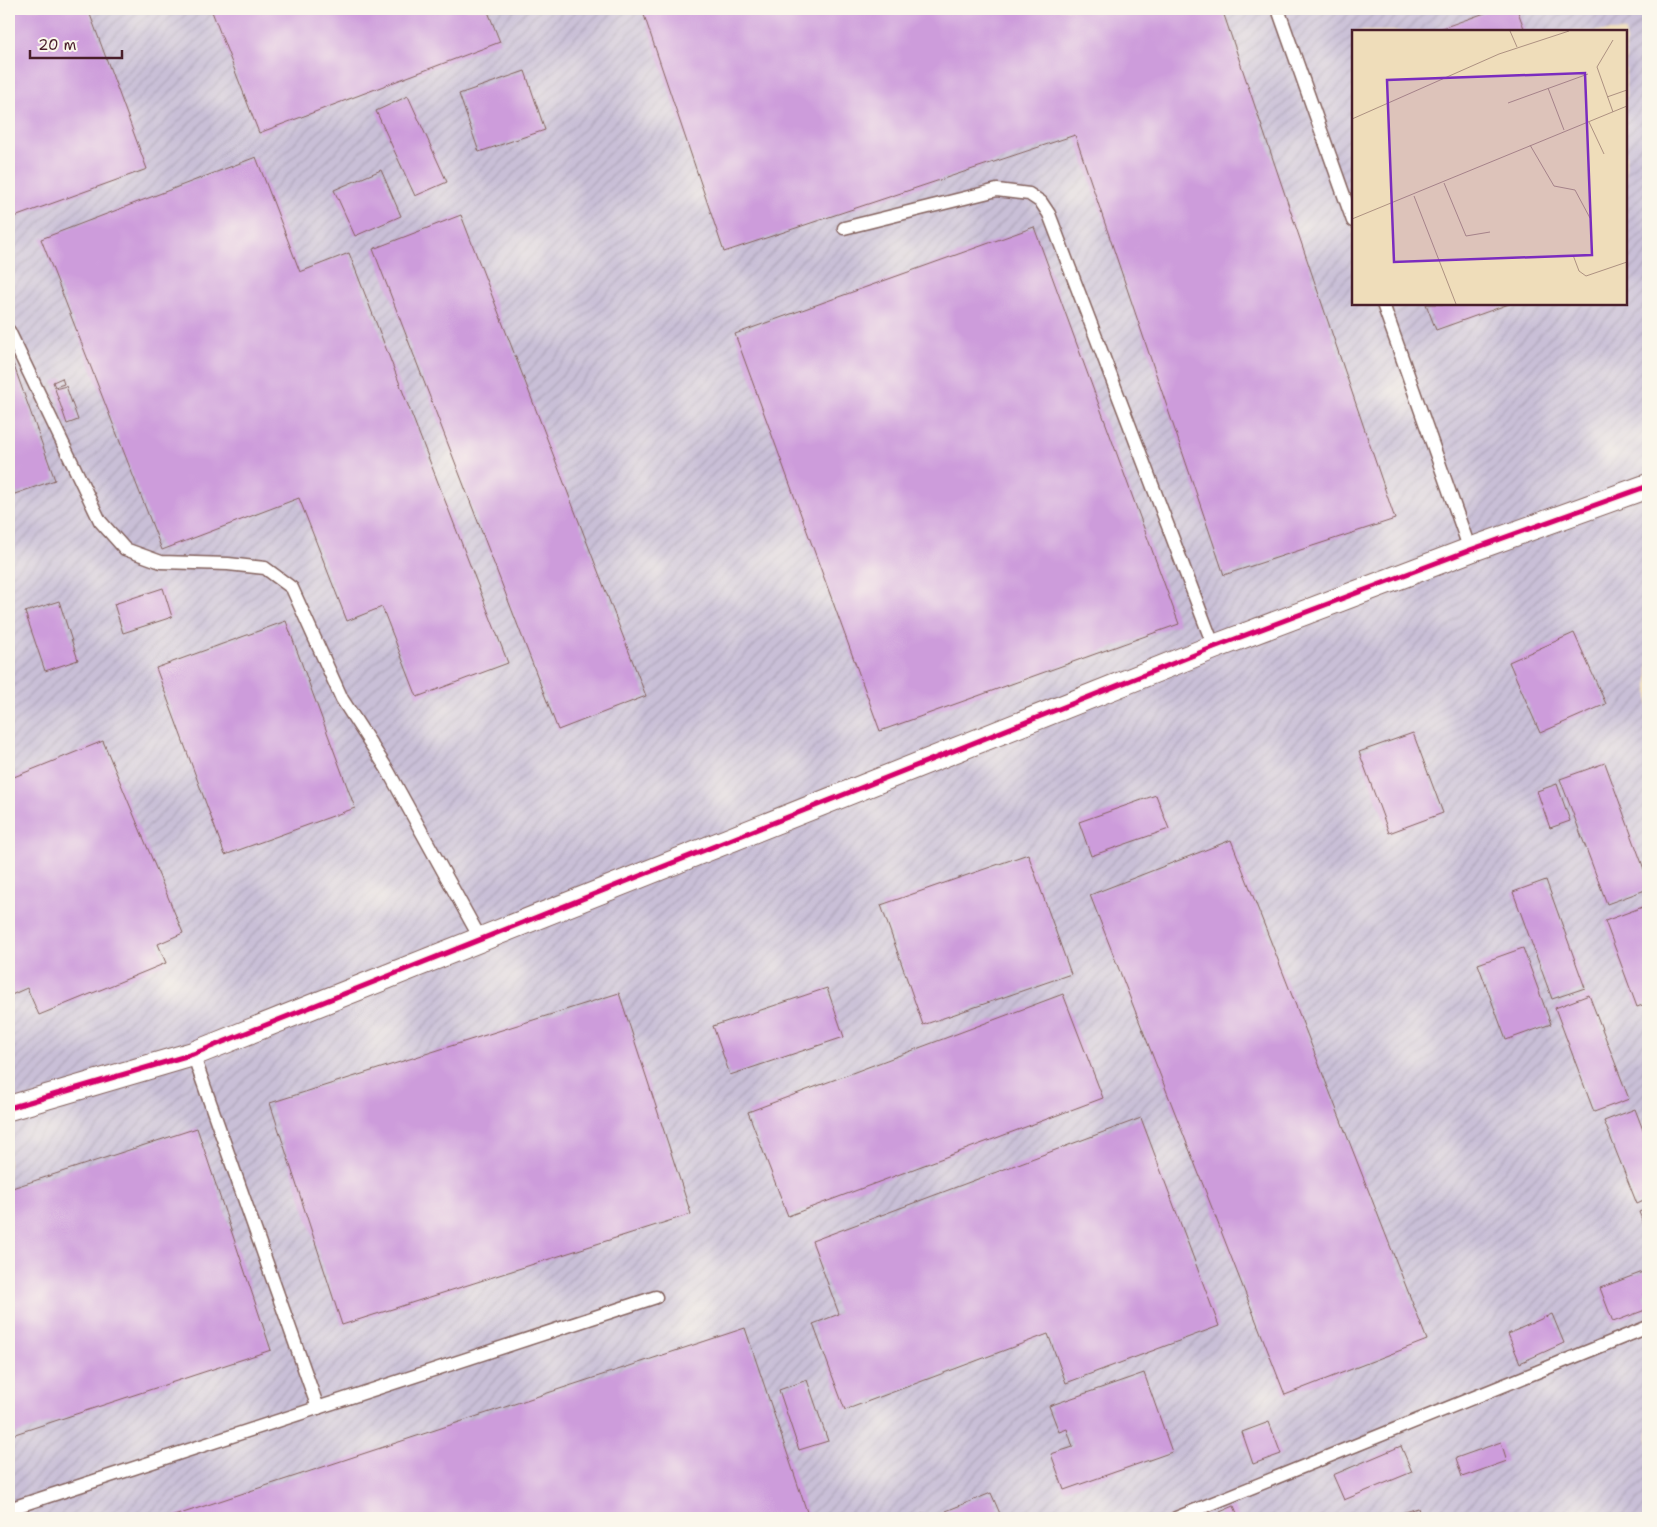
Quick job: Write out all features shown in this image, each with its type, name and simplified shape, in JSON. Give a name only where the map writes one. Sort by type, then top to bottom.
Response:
[{"type":"street","points":[[9,1108],[193,1054],[1214,647],[1470,550],[1648,486]]},
{"type":"lane","points":[[1278,9],[1352,218]]},
{"type":"lane","points":[[844,228],[997,190],[1029,194],[1040,202],[1049,214],[1214,647]]},
{"type":"lane","points":[[1383,305],[1470,550]]},
{"type":"lane","points":[[9,331],[100,521],[125,548],[161,562],[228,564],[265,568],[292,588],[342,699],[387,769],[480,938]]},
{"type":"lane","points":[[193,1054],[318,1408]]},
{"type":"lane","points":[[9,1509],[656,1297]]},
{"type":"lane","points":[[1176,1518],[1648,1327]]},
{"type":"shaded area","points":[[9,9],[1648,9],[1648,1518],[9,1518]]},
{"type":"building","points":[[9,9],[88,9],[147,169],[9,219]]},
{"type":"building","points":[[211,9],[487,9],[500,42],[259,133]]},
{"type":"building","points":[[642,9],[1222,9],[1395,519],[1224,575],[1075,135],[724,252]]},
{"type":"building","points":[[1496,9],[1517,9],[1525,30],[1437,30]]},
{"type":"building","points":[[525,71],[545,130],[479,152],[459,94]]},
{"type":"building","points":[[408,96],[447,182],[415,196],[376,111]]},
{"type":"building","points":[[256,157],[300,272],[349,253],[508,663],[417,697],[382,607],[347,621],[299,498],[162,550],[41,239]]},
{"type":"building","points":[[381,170],[401,216],[355,236],[334,190]]},
{"type":"building","points":[[461,215],[646,696],[558,730],[373,249]]},
{"type":"building","points":[[1034,227],[1179,624],[880,731],[735,334]]},
{"type":"building","points":[[1426,305],[1506,305],[1436,330]]},
{"type":"building","points":[[9,352],[55,480],[9,496]]},
{"type":"building","points":[[62,378],[64,384],[55,387],[53,382]]},
{"type":"building","points":[[66,386],[78,420],[67,424],[55,389]]},
{"type":"building","points":[[163,588],[172,617],[123,633],[114,604]]},
{"type":"building","points":[[59,601],[78,660],[45,671],[25,612]]},
{"type":"building","points":[[286,621],[355,808],[225,855],[156,668]]},
{"type":"building","points":[[1574,633],[1606,704],[1540,733],[1509,662]]},
{"type":"building","points":[[1413,733],[1443,813],[1389,833],[1359,752]]},
{"type":"building","points":[[103,741],[183,933],[158,944],[166,963],[39,1015],[27,988],[9,996],[9,779]]},
{"type":"building","points":[[1605,763],[1648,880],[1648,889],[1607,904],[1560,779]]},
{"type":"building","points":[[1557,784],[1570,821],[1550,828],[1537,791]]},
{"type":"building","points":[[1156,795],[1169,829],[1091,856],[1079,822]]},
{"type":"building","points":[[1231,840],[1427,1340],[1285,1395],[1090,895]]},
{"type":"building","points":[[1028,854],[1071,974],[923,1025],[881,905]]},
{"type":"building","points":[[1546,880],[1585,988],[1552,999],[1513,892]]},
{"type":"building","points":[[1648,905],[1648,1003],[1637,1007],[1605,921]]},
{"type":"building","points":[[1523,948],[1551,1024],[1506,1040],[1478,964]]},
{"type":"building","points":[[827,988],[844,1037],[730,1075],[713,1026]]},
{"type":"building","points":[[619,993],[691,1214],[342,1325],[270,1103]]},
{"type":"building","points":[[1063,994],[1103,1098],[788,1216],[748,1112]]},
{"type":"building","points":[[1589,995],[1629,1099],[1594,1112],[1555,1008]]},
{"type":"building","points":[[1635,1109],[1648,1143],[1648,1199],[1637,1204],[1604,1121]]},
{"type":"building","points":[[1141,1118],[1219,1326],[1066,1383],[1048,1334],[845,1410],[813,1324],[839,1314],[812,1241]]},
{"type":"building","points":[[197,1128],[271,1350],[9,1436],[9,1189]]},
{"type":"building","points":[[1648,1208],[1648,1235],[1639,1212]]},
{"type":"building","points":[[1648,1270],[1648,1292],[1643,1294],[1648,1309],[1613,1322],[1600,1288]]},
{"type":"building","points":[[1552,1314],[1564,1343],[1520,1363],[1508,1334]]},
{"type":"building","points":[[745,1328],[809,1518],[168,1518]]},
{"type":"building","points":[[1144,1373],[1172,1452],[1064,1490],[1051,1454],[1073,1447],[1067,1429],[1059,1432],[1049,1406]]},
{"type":"building","points":[[807,1380],[828,1441],[799,1450],[779,1390]]},
{"type":"building","points":[[1269,1422],[1281,1454],[1253,1464],[1242,1432]]},
{"type":"building","points":[[1501,1442],[1507,1461],[1462,1477],[1456,1458]]},
{"type":"building","points":[[1401,1446],[1412,1472],[1344,1500],[1333,1475]]},
{"type":"building","points":[[991,1493],[1001,1516],[996,1518],[950,1518],[946,1511]]},
{"type":"building","points":[[1234,1506],[1239,1518],[1222,1518],[1220,1512]]},
{"type":"building","points":[[1418,1508],[1421,1518],[1386,1518]]},
{"type":"building","points":[[925,1513],[927,1518],[912,1518]]},
{"type":"cycle path","points":[[9,1108],[193,1054],[1214,647],[1470,550],[1648,486]]}]
